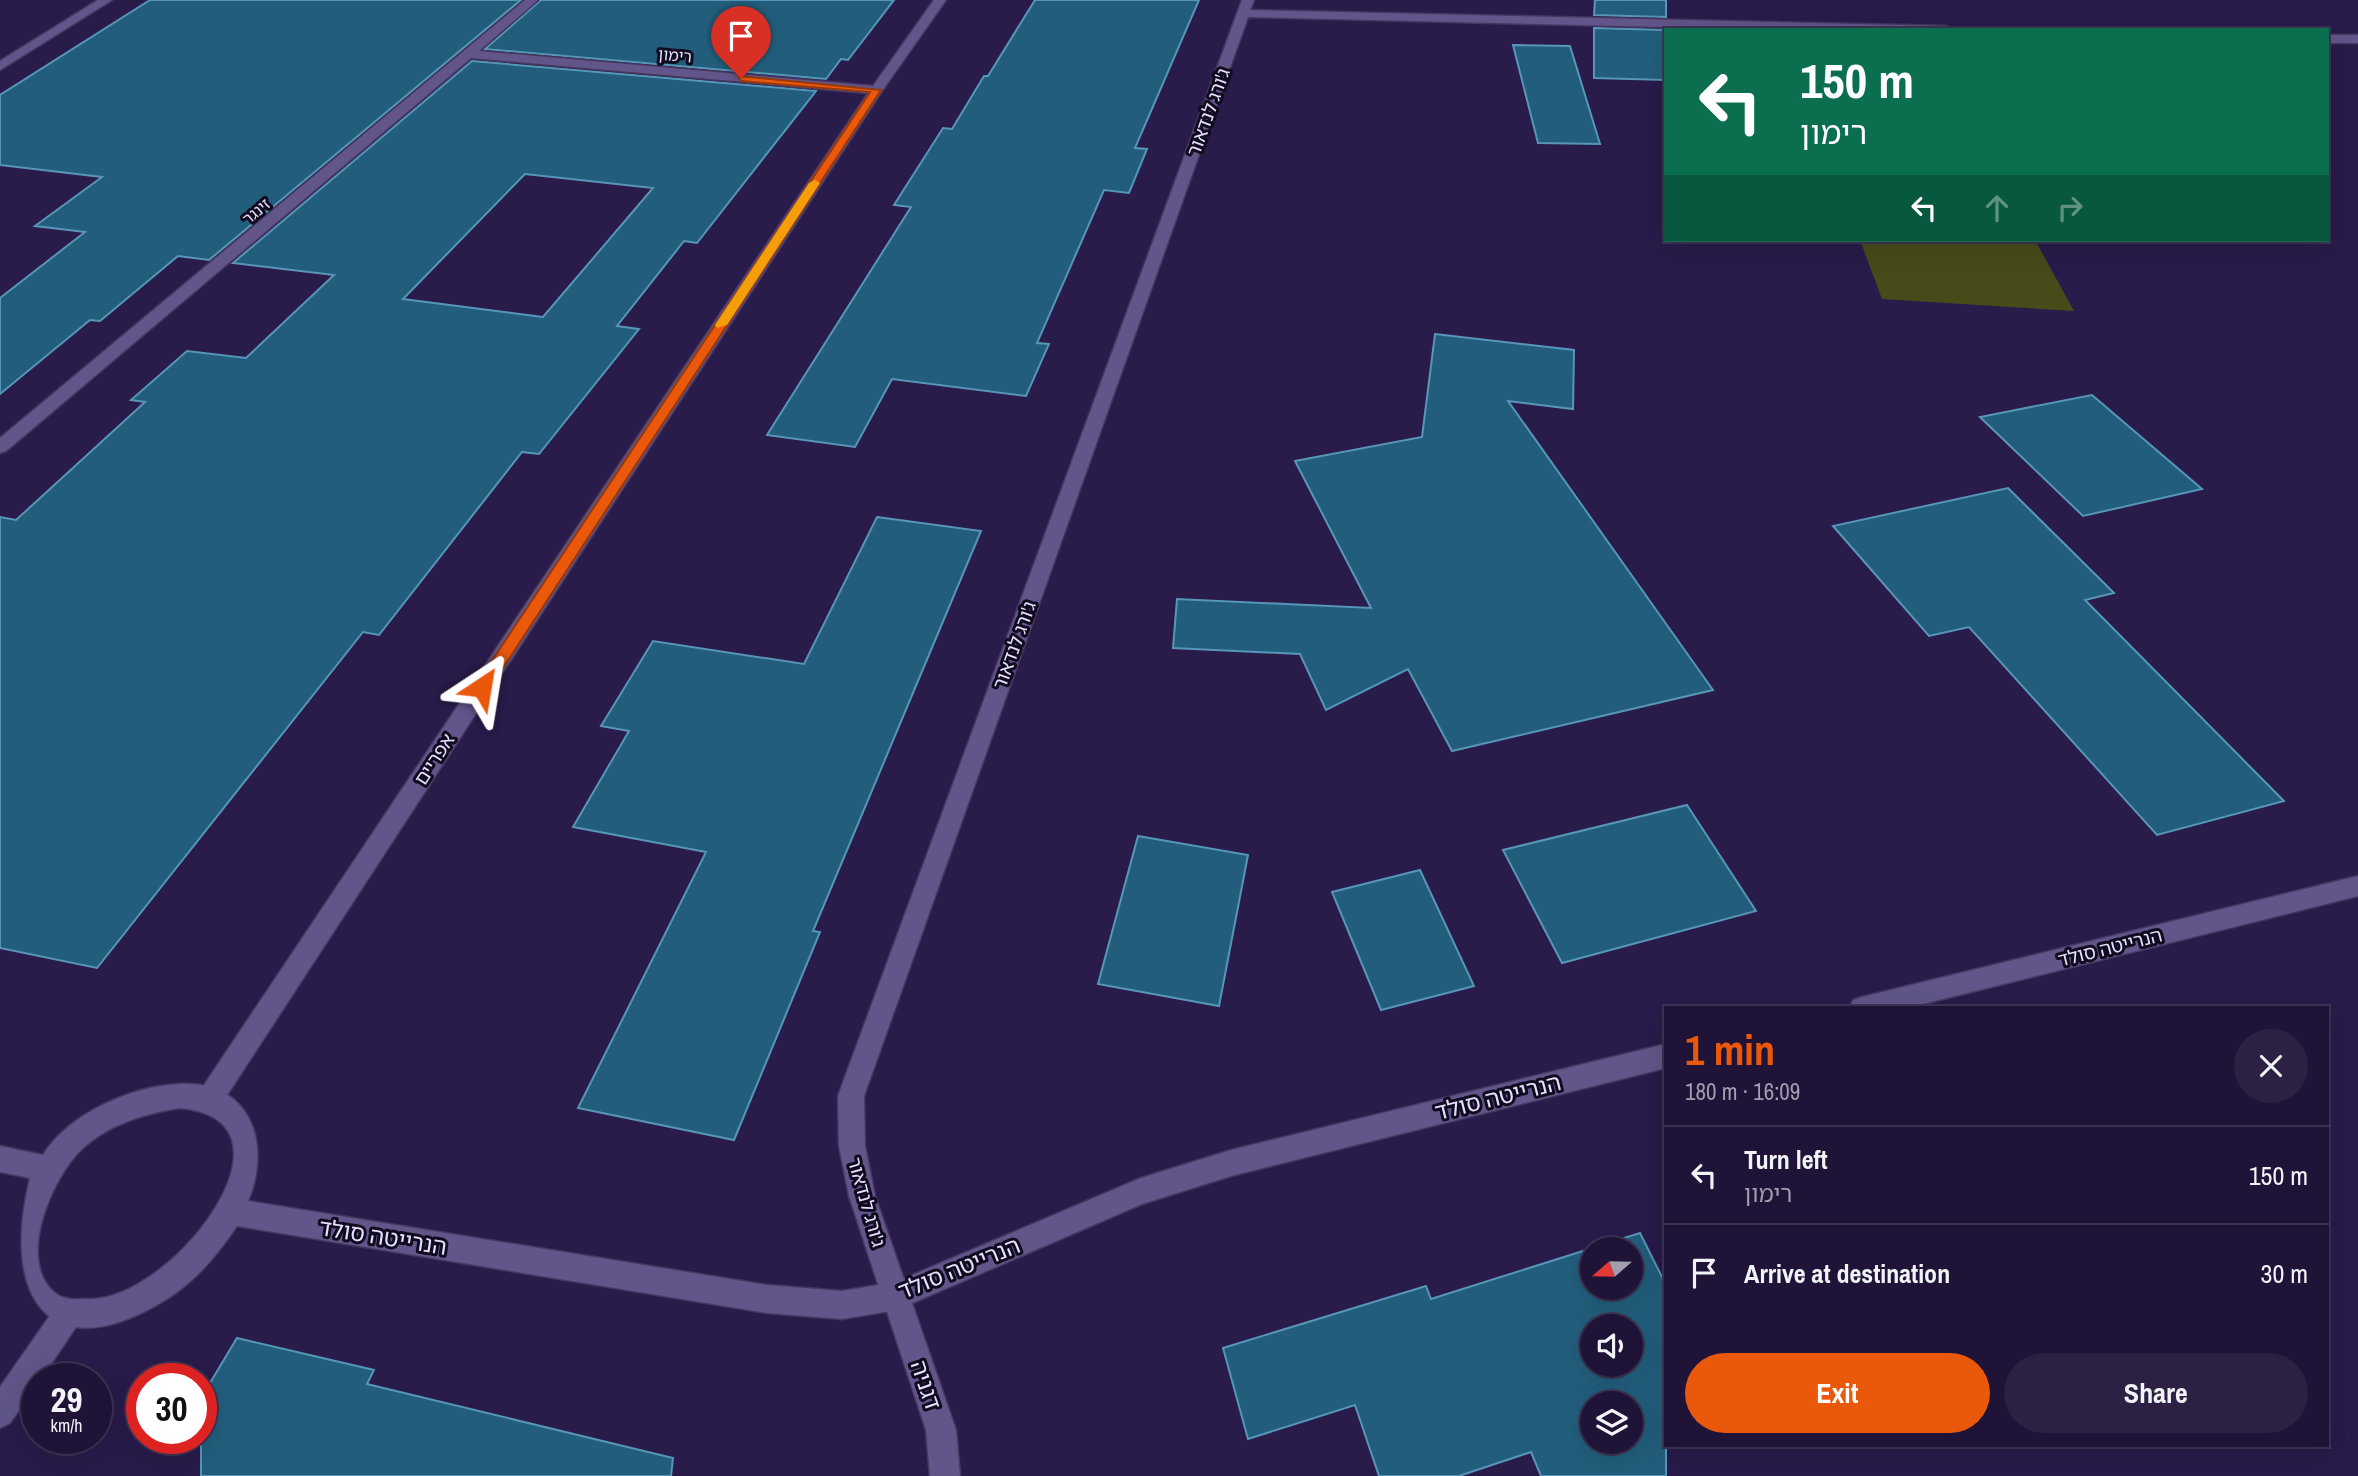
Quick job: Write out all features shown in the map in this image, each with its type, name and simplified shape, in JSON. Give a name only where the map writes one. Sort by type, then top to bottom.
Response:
[{"type":"street","points":[[0,66],[106,0]]},
{"type":"street","name":"זינגר","points":[[0,447],[471,54],[532,0]]},
{"type":"street","name":"אפריים","points":[[209,1100],[876,90],[940,0]]},
{"type":"street","points":[[1246,7],[1884,28]]},
{"type":"street","name":"ג'ורג לנדאור","points":[[896,1296],[862,1196],[852,1146],[851,1096],[1246,7]]},
{"type":"street","points":[[2329,39],[2358,39]]},
{"type":"street","name":"רימון","points":[[471,54],[876,90]]},
{"type":"street","name":"הנרייטה סולד","points":[[1870,1006],[2358,886]]},
{"type":"street","name":"הנרייטה סולד","points":[[233,1212],[767,1299],[842,1305],[896,1296],[1141,1191],[1218,1167],[1664,1056]]},
{"type":"street","points":[[179,1096],[209,1100],[233,1115],[247,1141],[246,1174],[233,1212],[209,1245],[178,1274],[142,1297],[104,1311],[68,1314],[37,1307],[18,1290],[7,1265],[9,1233],[22,1201],[44,1168],[75,1139],[98,1124],[146,1101],[179,1096]]},
{"type":"street","points":[[0,1158],[44,1168]]},
{"type":"street","name":"דגניה","points":[[896,1296],[941,1430],[945,1476]]},
{"type":"street","points":[[0,1413],[68,1314]]},
{"type":"green space","points":[[1861,242],[2036,242],[2074,311],[1882,299]]},
{"type":"building","points":[[150,0],[521,0],[209,260],[178,256],[100,321],[90,320],[0,394],[0,298],[85,232],[35,226],[102,177],[0,165],[0,95]]},
{"type":"building","points":[[541,0],[894,0],[848,60],[841,59],[826,79],[485,49]]},
{"type":"building","points":[[1035,0],[1199,0],[1135,148],[1147,149],[1129,193],[1104,190],[1037,343],[1049,344],[1026,396],[892,379],[855,447],[767,435],[911,207],[894,205],[943,128],[952,129]]},
{"type":"building","points":[[1595,0],[1666,0],[1666,17],[1594,15]]},
{"type":"building","points":[[1594,28],[1664,30],[1664,80],[1594,78]]},
{"type":"building","points":[[1513,45],[1570,46],[1600,144],[1538,143]]},
{"type":"building","points":[[472,61],[816,91],[697,243],[684,241],[617,326],[639,329],[539,454],[522,452],[379,635],[363,632],[97,968],[0,948],[0,517],[16,520],[145,402],[131,400],[187,351],[246,358],[334,275],[233,263]],"holes":[[[525,174],[653,188],[543,317],[403,299]]]},
{"type":"building","points":[[1435,334],[1574,350],[1573,409],[1508,401],[1713,690],[1452,751],[1408,669],[1326,710],[1300,654],[1173,648],[1177,599],[1371,608],[1295,461],[1422,437]]},
{"type":"building","points":[[2092,395],[2202,489],[2083,516],[1980,417]]},
{"type":"building","points":[[2008,488],[2114,593],[2085,600],[2284,801],[2157,835],[1969,627],[1929,636],[1833,526]]},
{"type":"building","points":[[877,517],[981,531],[813,931],[820,932],[734,1140],[578,1108],[706,852],[573,827],[629,731],[601,726],[653,641],[804,664]]},
{"type":"building","points":[[1687,805],[1756,911],[1562,963],[1503,850]]},
{"type":"building","points":[[1138,836],[1248,855],[1219,1006],[1098,984]]},
{"type":"building","points":[[1420,870],[1474,986],[1381,1010],[1332,892]]},
{"type":"building","points":[[1643,1239],[1664,1281],[1666,1476],[1541,1476],[1531,1452],[1459,1476],[1379,1476],[1355,1405],[1248,1439],[1223,1348],[1426,1286],[1431,1299],[1580,1252],[1580,1300],[1643,1300]]},
{"type":"building","points":[[237,1338],[374,1370],[367,1384],[673,1458],[671,1476],[201,1476],[201,1454],[217,1454],[217,1371]]},
{"type":"slow traffic","points":[[721,325],[815,183]]},
{"type":"route","points":[[482,687],[876,90],[741,78]]}]
